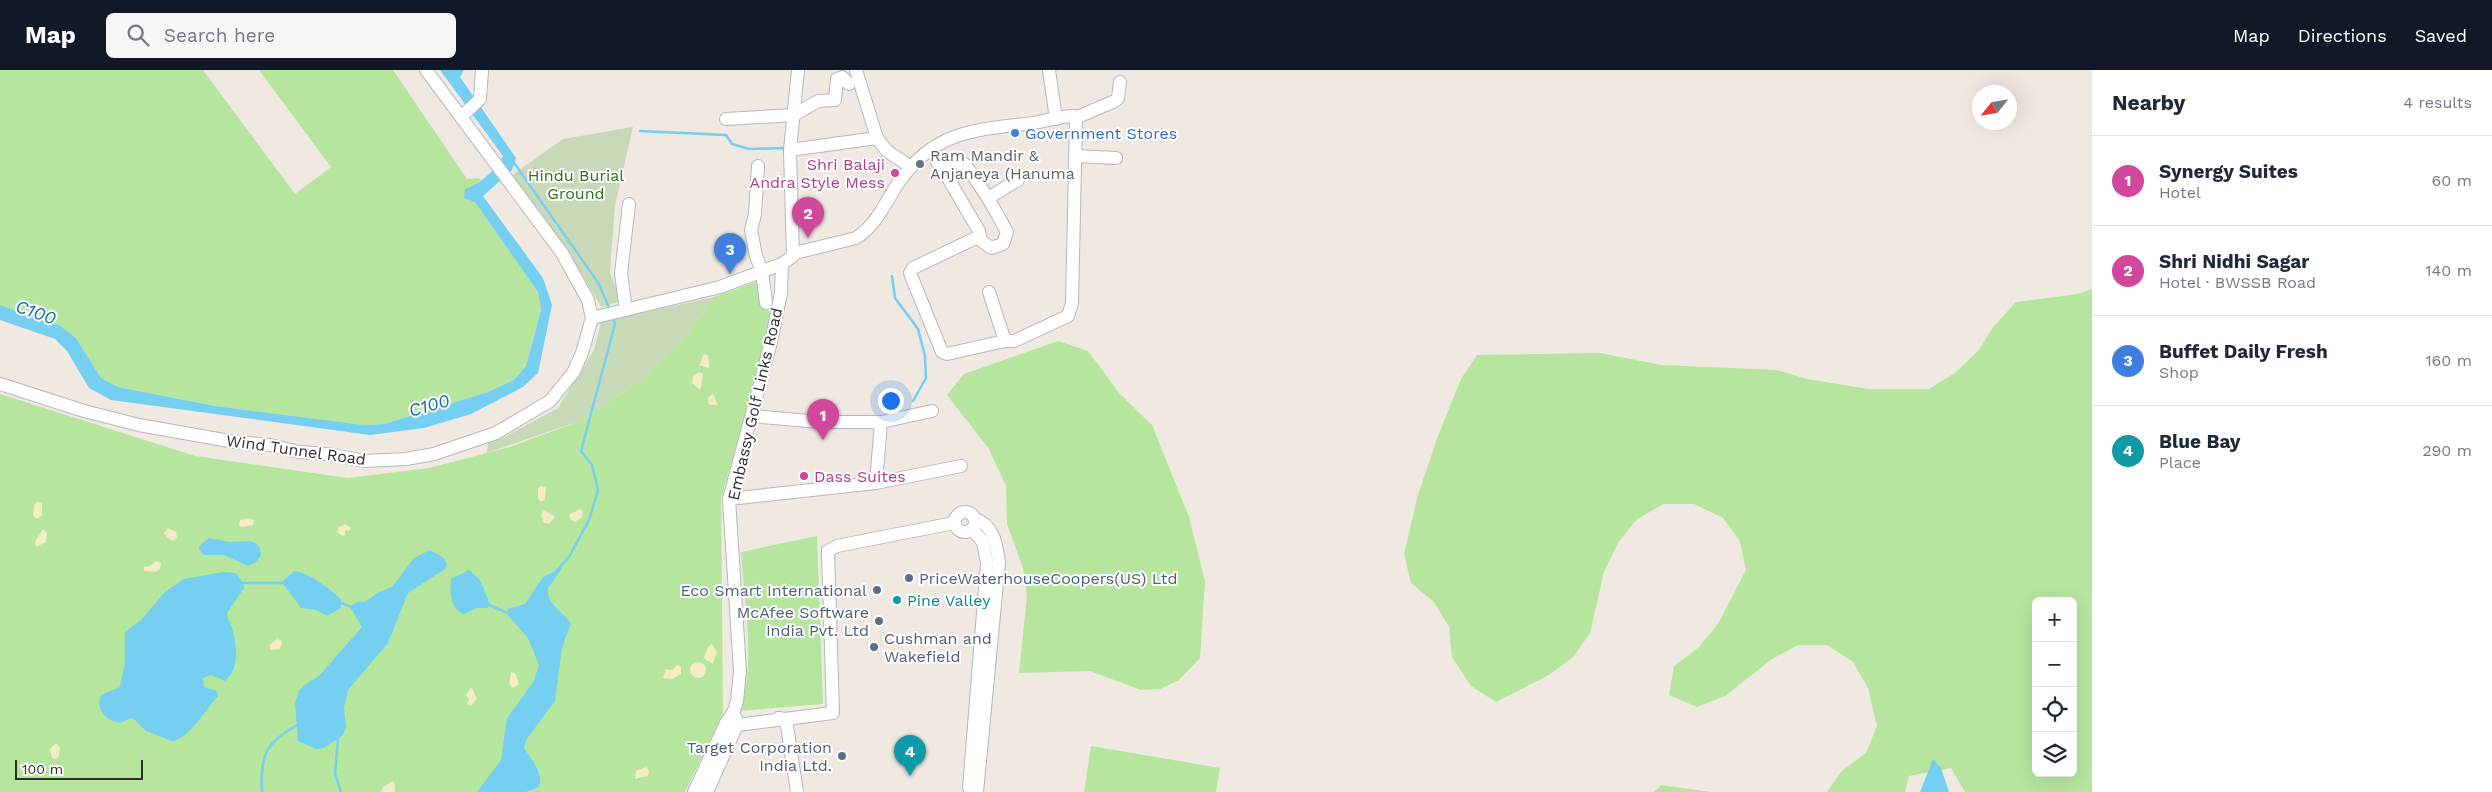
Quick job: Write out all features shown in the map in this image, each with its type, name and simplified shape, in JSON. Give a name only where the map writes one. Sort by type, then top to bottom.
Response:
[{"type":"street","points":[[426,70],[464,113],[494,162],[562,253],[584,291],[592,318],[720,287],[782,264],[794,253],[856,238],[864,233],[880,215],[899,182],[911,167],[931,149],[958,134],[1071,116],[1075,118],[1115,102],[1118,98],[1120,82]]},
{"type":"street","points":[[464,113],[478,101],[482,70]]},
{"type":"street","points":[[794,253],[790,150],[798,70]]},
{"type":"street","points":[[856,70],[877,138],[887,151],[911,167]]},
{"type":"street","points":[[1049,70],[1056,119]]},
{"type":"street","points":[[726,119],[794,115],[812,104],[835,100],[837,79],[840,77],[842,76],[849,84]]},
{"type":"street","points":[[978,238],[913,268],[910,273],[942,352],[947,354],[1005,341],[1014,341],[1068,316],[1071,310],[1075,118]]},
{"type":"street","points":[[790,150],[877,138]]},
{"type":"street","points":[[931,149],[979,231],[978,238]]},
{"type":"street","points":[[1075,156],[1116,158]]},
{"type":"street","points":[[937,162],[965,164],[988,198],[1007,232],[1003,244],[991,248],[978,238]]},
{"type":"street","points":[[758,166],[755,214],[751,230],[756,256],[762,271],[766,303]]},
{"type":"street","points":[[988,198],[1018,180]]},
{"type":"street","points":[[616,312],[629,204]]},
{"type":"street","name":"Embassy Golf Links Road","points":[[694,792],[733,719],[740,671],[730,498],[776,316],[782,264]]},
{"type":"street","points":[[989,292],[1005,341]]},
{"type":"street","name":"Wind Tunnel Road","points":[[0,384],[84,411],[173,432],[364,461],[406,459],[434,454],[496,433],[550,401],[573,373],[582,353],[592,318]]},
{"type":"street","points":[[752,416],[819,422],[881,422],[932,411]]},
{"type":"street","points":[[876,483],[881,422]]},
{"type":"street","points":[[730,498],[876,483],[961,466]]},
{"type":"street","points":[[707,792],[733,719],[786,718],[833,713],[828,551],[837,546],[954,523],[958,514],[964,511],[970,513],[973,523],[984,542],[987,564],[968,792]]},
{"type":"street","points":[[973,523],[988,526],[993,534],[999,562],[977,792]]},
{"type":"street","points":[[786,718],[798,792]]},
{"type":"green space","points":[[0,70],[203,70],[295,194],[331,167],[259,70],[393,70],[467,179],[478,178],[481,180],[473,187],[475,202],[538,292],[541,310],[526,366],[514,380],[488,392],[384,424],[364,425],[215,406],[118,387],[101,378],[76,338],[59,325],[0,305]]},
{"type":"green space","name":"Hindu Burial Ground","points":[[633,127],[615,205],[610,273],[621,301],[602,307],[540,211],[511,176],[563,139]]},
{"type":"green space","points":[[767,278],[772,307],[749,403],[721,498],[723,713],[685,792],[0,792],[0,394],[195,456],[348,478],[429,468],[510,447],[585,419],[643,378],[681,341],[714,297]]},
{"type":"green space","points":[[2092,289],[2092,792],[1965,792],[1951,768],[1909,776],[1905,792],[1827,792],[1842,771],[1866,753],[1877,726],[1868,688],[1853,662],[1827,645],[1798,645],[1772,659],[1725,696],[1697,707],[1669,695],[1674,666],[1699,647],[1718,624],[1746,570],[1740,541],[1723,518],[1694,504],[1663,504],[1636,520],[1618,543],[1604,572],[1590,633],[1573,657],[1549,675],[1496,702],[1471,686],[1452,657],[1449,627],[1434,602],[1411,583],[1404,554],[1418,495],[1438,436],[1461,379],[1477,355],[1600,353],[1661,365],[1777,370],[1807,379],[1868,389],[1929,389],[1955,373],[1978,351],[1994,326],[2016,302],[2078,294]]},
{"type":"green space","points":[[714,297],[681,341],[643,378],[585,419],[487,453],[488,441],[506,436],[558,408],[594,350],[601,322]]},
{"type":"green space","points":[[1058,341],[1088,351],[1120,394],[1152,425],[1189,517],[1205,581],[1200,658],[1179,680],[1160,689],[1141,690],[1090,671],[1019,673],[1027,596],[1023,568],[1007,524],[1006,486],[989,449],[947,395],[964,374]]},
{"type":"green space","points":[[817,536],[823,704],[739,711],[744,693],[748,653],[741,552]]},
{"type":"green space","points":[[1091,746],[1220,768],[1216,792],[1084,792]]},
{"type":"green space","points":[[1661,785],[1711,792],[1654,792]]},
{"type":"sand","points":[[704,354],[708,355],[709,368],[699,365]]},
{"type":"sand","points":[[699,372],[703,374],[701,388],[699,389],[692,383],[693,376]]},
{"type":"sand","points":[[713,394],[718,405],[710,405],[708,402],[708,397]]},
{"type":"sand","points":[[541,486],[546,487],[545,500],[540,502],[538,499],[538,488]]},
{"type":"sand","points":[[38,501],[42,504],[42,515],[37,519],[33,516],[34,505]]},
{"type":"sand","points":[[580,509],[583,511],[582,517],[575,522],[571,520],[569,515]]},
{"type":"sand","points":[[544,510],[555,517],[549,524],[544,523],[541,515]]},
{"type":"sand","points":[[248,518],[254,520],[253,525],[239,526],[240,520]]},
{"type":"sand","points":[[345,524],[351,528],[349,531],[345,530],[345,535],[343,536],[338,533],[338,528]]},
{"type":"sand","points":[[168,528],[176,532],[177,538],[173,541],[164,533]]},
{"type":"sand","points":[[43,529],[47,533],[46,542],[36,547],[35,542]]},
{"type":"sand","points":[[156,561],[161,563],[160,569],[155,572],[144,571],[144,567],[150,566]]},
{"type":"sand","points":[[277,639],[282,641],[280,649],[270,650],[270,645]]},
{"type":"sand","points":[[712,644],[717,652],[713,664],[704,658],[708,647]]},
{"type":"sand","points":[[698,662],[706,670],[698,678],[690,670]]},
{"type":"sand","points":[[677,665],[681,667],[681,674],[672,679],[663,678],[666,669],[672,670]]},
{"type":"sand","points":[[511,672],[515,673],[519,684],[513,688],[509,684]]},
{"type":"sand","points":[[471,687],[477,698],[471,706],[467,704],[469,699],[466,695]]},
{"type":"sand","points":[[55,744],[60,748],[59,756],[56,759],[52,758],[50,749]]},
{"type":"sand","points":[[646,767],[649,771],[648,776],[635,779],[636,771]]},
{"type":"sand","points":[[393,781],[395,792],[381,792],[383,787]]},
{"type":"water","points":[[440,70],[464,70],[460,77],[516,158],[512,170],[483,196],[543,278],[552,305],[538,373],[523,387],[471,414],[424,428],[370,435],[111,400],[89,388],[67,351],[55,339],[0,320],[0,305],[59,325],[76,338],[101,378],[118,387],[215,406],[364,425],[384,424],[488,392],[514,380],[526,366],[541,310],[538,292],[475,202],[464,198],[465,189],[487,176],[503,156]]},
{"type":"water","points":[[209,538],[229,542],[250,541],[257,545],[261,555],[256,562],[248,566],[224,555],[204,555],[199,549],[200,545]]},
{"type":"water","points":[[430,550],[444,558],[447,565],[445,569],[408,593],[388,643],[348,690],[344,707],[346,727],[343,735],[324,748],[316,749],[298,741],[295,703],[299,691],[304,685],[319,676],[362,627],[350,607],[357,602],[365,602],[379,592],[392,587],[414,558]]},
{"type":"water","points":[[563,567],[548,588],[548,594],[552,603],[571,623],[562,648],[555,701],[526,740],[524,748],[538,771],[540,777],[539,787],[526,792],[477,792],[501,760],[507,718],[534,681],[539,665],[528,638],[507,614],[508,609],[525,604],[543,577]]},
{"type":"water","points":[[469,570],[480,580],[490,604],[488,608],[477,608],[464,614],[459,612],[453,604],[451,579]]},
{"type":"water","points":[[294,571],[305,574],[332,592],[341,600],[341,608],[327,616],[316,610],[301,608],[282,582]]},
{"type":"water","points":[[223,572],[236,573],[244,588],[227,613],[235,642],[236,656],[233,670],[225,681],[211,675],[203,678],[204,687],[217,691],[218,696],[203,715],[184,736],[172,741],[146,731],[133,718],[117,722],[107,718],[101,710],[101,695],[120,687],[125,663],[125,632],[141,620],[166,591],[184,579]]},
{"type":"water","points":[[1933,759],[1941,768],[1949,792],[1920,792]]},
{"type":"waterway","points":[[640,131],[726,135],[732,144],[749,149],[786,148]]},
{"type":"waterway","points":[[512,160],[599,284],[610,310]]},
{"type":"waterway","points":[[892,276],[895,298],[918,329],[925,356],[926,378],[913,401]]},
{"type":"waterway","points":[[556,571],[569,557],[589,520],[598,490],[592,465],[581,451],[615,324],[613,318]]},
{"type":"waterway","points":[[240,583],[285,583]]},
{"type":"waterway","points":[[341,603],[352,607]]},
{"type":"waterway","points":[[487,604],[510,614]]},
{"type":"waterway","points":[[262,792],[262,768],[267,750],[279,737],[299,724]]},
{"type":"waterway","points":[[338,737],[335,774],[341,792]]},
{"type":"place","name":"Government Stores","points":[[1015,133]]},
{"type":"place","name":"Ram Mandir & Anjaneya (Hanuma","points":[[920,164]]},
{"type":"place","name":"Shri Balaji Andra Style Mess","points":[[895,173]]},
{"type":"place","name":"Shri Nidhi Sagar","points":[[808,238]]},
{"type":"place","name":"Buffet Daily Fresh","points":[[730,274]]},
{"type":"place","name":"Synergy Suites","points":[[823,440]]},
{"type":"place","name":"Dass Suites","points":[[804,476]]},
{"type":"place","name":"PriceWaterhouseCoopers(US) Ltd","points":[[909,578]]},
{"type":"place","name":"Eco Smart International","points":[[877,590]]},
{"type":"place","name":"Pine Valley","points":[[897,600]]},
{"type":"place","name":"McAfee Software India Pvt. Ltd","points":[[879,621]]},
{"type":"place","name":"Cushman and Wakefield","points":[[874,647]]},
{"type":"place","name":"Target Corporation India Ltd.","points":[[842,756]]},
{"type":"place","name":"Blue Bay","points":[[910,776]]},
{"type":"water label","name":"C100","points":[[36,312]]},
{"type":"water label","name":"C100","points":[[429,405]]}]
